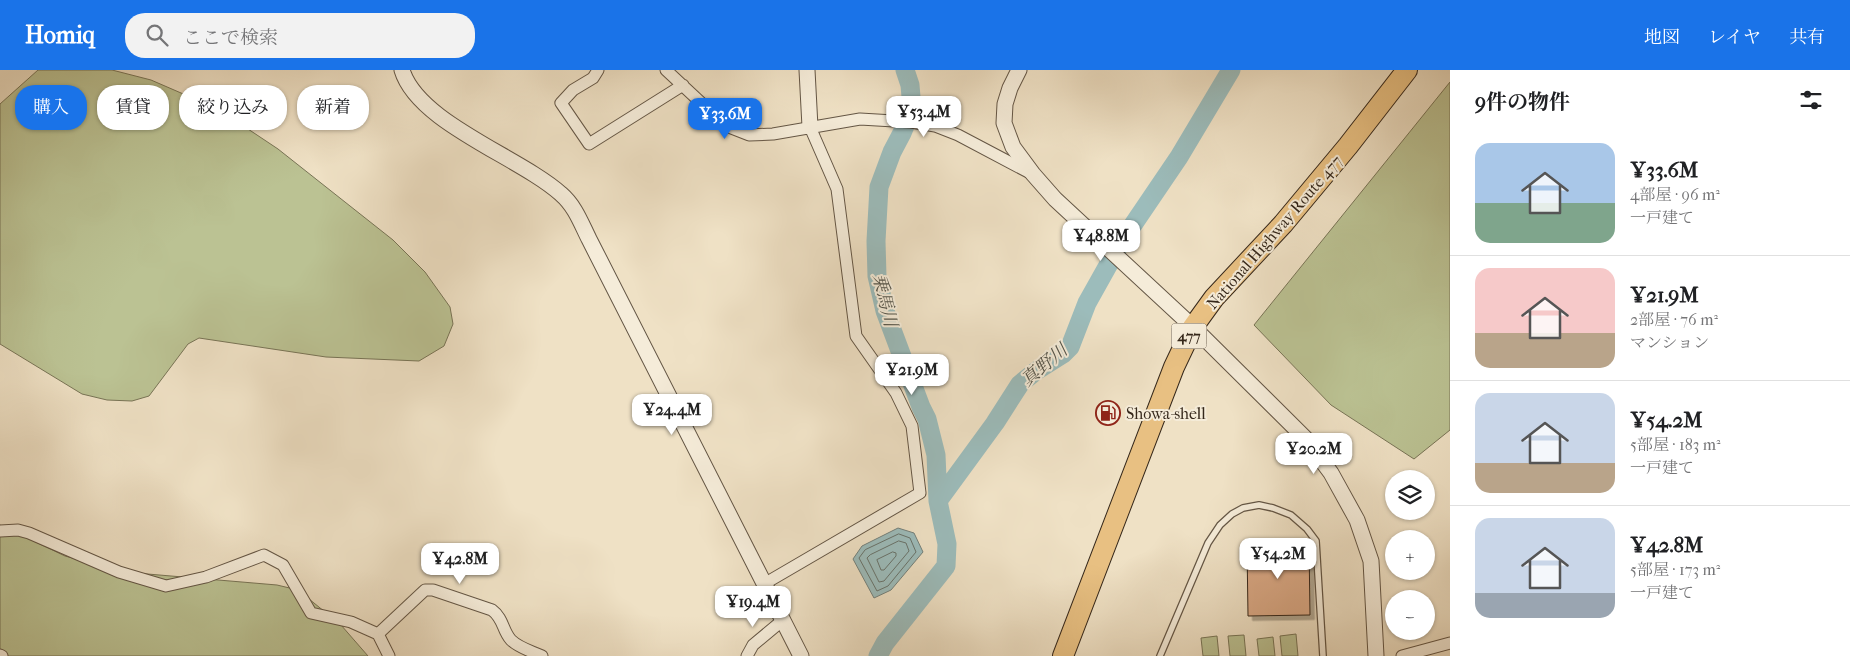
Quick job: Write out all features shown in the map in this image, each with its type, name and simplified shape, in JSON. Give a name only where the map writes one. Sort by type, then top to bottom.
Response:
[{"type":"highway","name":"National Highway Route 477","points":[[1063,656],[1174,367],[1193,327],[1214,298],[1295,210],[1348,146],[1406,70]]},
{"type":"street","points":[[402,70],[413,93],[438,116],[546,182],[563,195],[576,210],[801,656]]},
{"type":"street","points":[[598,70],[593,78],[573,90],[561,103],[589,144],[683,85]]},
{"type":"street","points":[[666,70],[726,126],[749,135],[773,134],[860,119],[890,120],[935,126],[1033,174]]},
{"type":"street","points":[[764,584],[920,493],[912,426],[896,393],[856,336],[837,189],[810,127],[807,70]]},
{"type":"street","points":[[1019,70],[1005,104],[1004,124],[1013,147],[1033,174],[1055,199],[1193,327],[1305,438],[1331,473],[1357,520],[1371,561],[1376,656]]},
{"type":"street","points":[[0,531],[18,530],[29,533],[119,572],[166,586],[206,577],[264,555],[283,565],[311,614],[351,622],[378,634],[390,656]]},
{"type":"street","points":[[378,634],[425,590],[433,590],[492,610],[499,615],[510,639],[520,647],[542,656]]},
{"type":"street","points":[[748,656],[753,645],[782,620]]},
{"type":"street","points":[[1402,656],[1450,643]]},
{"type":"lane","points":[[1160,656],[1208,543],[1220,525],[1232,514],[1242,508],[1259,505],[1291,515],[1316,541],[1322,656]]},
{"type":"green space","points":[[38,70],[112,70],[151,80],[163,85],[97,85],[97,130],[169,130],[169,88],[179,92],[179,130],[250,130],[278,149],[393,240],[425,272],[450,307],[453,324],[444,346],[419,361],[326,357],[199,338],[188,344],[149,396],[132,401],[107,400],[82,394],[0,344],[0,104],[15,91],[15,130],[87,130],[87,85],[21,85]]},
{"type":"green space","points":[[1450,82],[1450,430],[1414,459],[1331,405],[1254,325]]},
{"type":"green space","points":[[0,525],[65,556],[124,572],[277,585],[298,590],[341,625],[368,656],[0,656]]},
{"type":"green space","points":[[1296,634],[1298,656],[1282,656],[1280,636]]},
{"type":"green space","points":[[1244,635],[1246,656],[1230,656],[1228,636]]},
{"type":"green space","points":[[1217,636],[1219,656],[1203,656],[1201,638]]},
{"type":"green space","points":[[1273,637],[1275,656],[1259,656],[1257,639]]},
{"type":"water","points":[[898,528],[914,533],[923,552],[891,590],[874,598],[853,559],[862,546]]},
{"type":"building","points":[[1309,545],[1310,615],[1248,616],[1247,546]]},
{"type":"waterway","name":"乗馬川","points":[[878,656],[885,643],[946,566],[947,544],[938,501],[936,455],[927,419],[885,311],[877,276],[876,241],[879,187],[892,152],[912,109],[910,85],[905,70]]},
{"type":"waterway","name":"真野川","points":[[938,501],[995,423],[1020,384],[1070,347],[1087,303],[1120,244],[1179,157],[1231,70]]},
{"type":"place","name":"Showa-shell","points":[[1108,413]]}]
